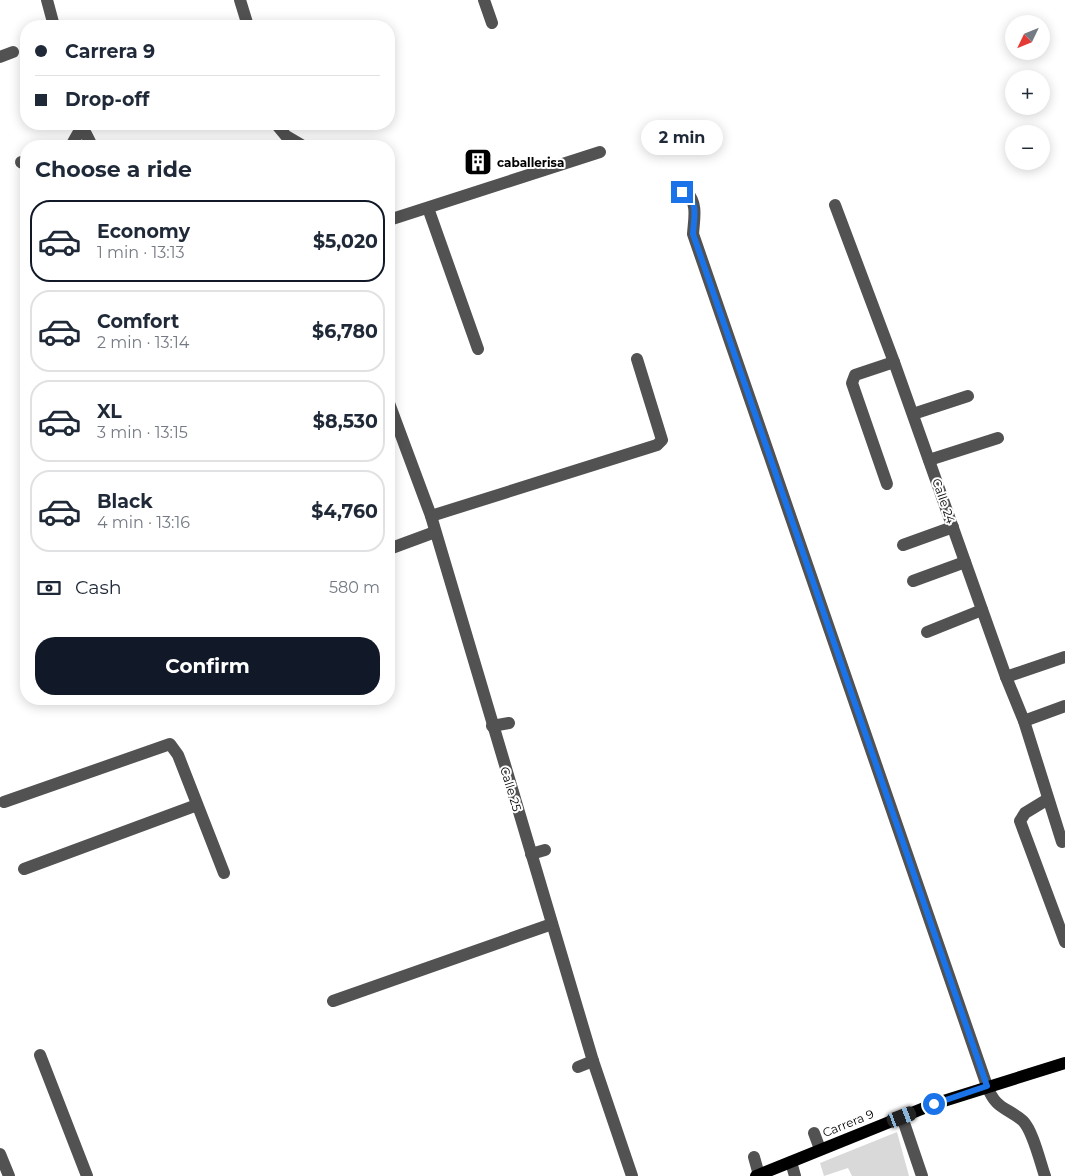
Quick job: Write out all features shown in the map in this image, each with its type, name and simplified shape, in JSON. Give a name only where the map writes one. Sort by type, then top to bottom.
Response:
[{"type":"main road","name":"Carrera 9","points":[[758,1175],[902,1117],[987,1086],[1065,1064]]},
{"type":"street","points":[[47,0],[52,20]]},
{"type":"street","points":[[240,0],[246,20]]},
{"type":"street","points":[[484,0],[492,23]]},
{"type":"street","points":[[0,57],[13,52]]},
{"type":"street","points":[[281,130],[293,140]]},
{"type":"street","points":[[395,218],[536,179],[600,152]]},
{"type":"street","points":[[676,192],[687,192],[692,197],[695,209],[693,234],[987,1086],[1000,1108],[1023,1121],[1029,1130],[1045,1176]]},
{"type":"street","name":"Calle 24","points":[[836,205],[913,414],[1006,677],[1024,721],[1062,842]]},
{"type":"street","points":[[428,208],[478,350]]},
{"type":"street","points":[[431,516],[657,445],[662,440],[637,359]]},
{"type":"street","points":[[887,484],[852,383],[855,375],[894,362]]},
{"type":"street","points":[[913,414],[968,396]]},
{"type":"street","name":"Calle 25","points":[[395,421],[431,516],[593,1061],[632,1176]]},
{"type":"street","points":[[929,460],[998,438]]},
{"type":"street","points":[[903,545],[953,527]]},
{"type":"street","points":[[395,547],[435,532]]},
{"type":"street","points":[[913,581],[965,562]]},
{"type":"street","points":[[927,632],[982,610]]},
{"type":"street","points":[[1006,677],[1065,657]]},
{"type":"street","points":[[1024,721],[1065,706]]},
{"type":"street","points":[[492,726],[509,723]]},
{"type":"street","points":[[4,802],[170,744],[178,754],[224,873]]},
{"type":"street","points":[[1048,799],[1025,813],[1020,821],[1065,942]]},
{"type":"street","points":[[24,869],[198,804]]},
{"type":"street","points":[[532,854],[545,850]]},
{"type":"street","points":[[333,1001],[552,924]]},
{"type":"street","points":[[40,1055],[88,1176]]},
{"type":"street","points":[[578,1067],[593,1061]]},
{"type":"street","points":[[902,1117],[922,1176]]},
{"type":"street","points":[[814,1133],[820,1149]]},
{"type":"street","points":[[0,1154],[8,1176]]},
{"type":"street","points":[[754,1157],[758,1175]]},
{"type":"street","points":[[791,1162],[795,1176]]},
{"type":"shaded area","points":[[897,1132],[909,1176],[852,1176],[848,1168],[824,1176],[820,1163]]},
{"type":"place","name":"caballerisa","points":[[478,162]]},
{"type":"route","points":[[682,192],[687,192],[692,197],[695,209],[693,234],[987,1086],[934,1104]]}]
